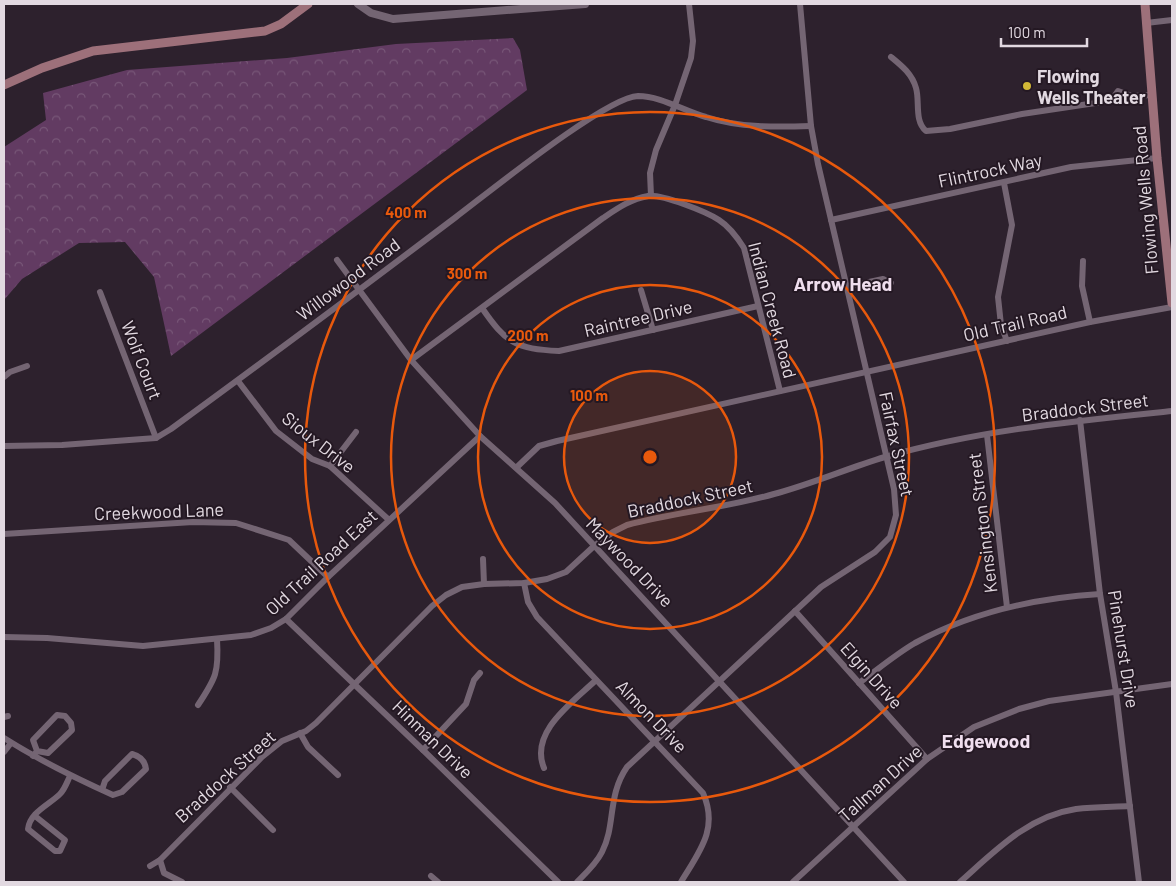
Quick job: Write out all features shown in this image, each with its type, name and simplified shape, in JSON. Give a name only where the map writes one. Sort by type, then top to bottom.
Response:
[{"type":"main road","points":[[4,85],[42,68],[93,51],[265,31],[281,24],[308,4]]},
{"type":"main road","name":"Flowing Wells Road","points":[[1145,4],[1157,158],[1172,303]]},
{"type":"street","points":[[358,4],[371,13],[394,19],[585,4]]},
{"type":"street","points":[[651,196],[650,173],[656,150],[675,105],[691,58],[693,41],[689,4]]},
{"type":"street","name":"Fairfax Street","points":[[577,882],[593,866],[602,853],[614,795],[621,776],[636,757],[821,587],[875,552],[890,537],[896,515],[894,489],[846,287],[811,126],[800,4]]},
{"type":"street","points":[[1146,23],[1172,20]]},
{"type":"street","points":[[891,57],[912,78],[917,90],[920,125],[926,130],[950,129],[1022,114],[1102,102],[1113,98],[1118,91],[1132,96],[1152,95]]},
{"type":"street","name":"Willowood Road","points":[[4,446],[62,445],[156,438],[238,380],[593,116],[622,100],[638,96],[675,105],[706,117],[740,125],[811,126]]},
{"type":"street","name":"Flintrock Way","points":[[831,220],[1095,163],[1157,158]]},
{"type":"street","points":[[1004,183],[1012,224],[998,298],[1001,325],[1007,341]]},
{"type":"street","name":"Indian Creek Road","points":[[411,360],[603,218],[632,200],[651,196],[676,202],[718,219],[733,232],[744,248],[780,391]]},
{"type":"street","name":"Maywood Drive","points":[[337,260],[411,360],[480,436],[517,467],[555,503],[904,882]]},
{"type":"street","points":[[1083,261],[1082,286],[1090,322]]},
{"type":"street","points":[[846,287],[883,279],[891,283]]},
{"type":"street","points":[[641,290],[653,330]]},
{"type":"street","name":"Wolf Court","points":[[100,292],[156,438]]},
{"type":"street","name":"Raintree Drive","points":[[482,308],[495,328],[511,342],[531,350],[559,351],[758,306]]},
{"type":"street","name":"Old Trail Road","points":[[517,467],[540,446],[557,440],[1090,322],[1172,307]]},
{"type":"street","points":[[4,377],[10,372],[27,366]]},
{"type":"street","name":"Sioux Drive","points":[[238,380],[276,431],[312,459],[330,466],[390,520]]},
{"type":"street","name":"Braddock Street","points":[[150,866],[160,860],[230,788],[282,741],[300,733],[330,711],[446,595],[462,588],[484,584],[524,583],[547,579],[566,572],[613,532],[626,526],[776,494],[886,457],[987,435],[1080,420],[1172,411]]},
{"type":"street","name":"Pinehurst Drive","points":[[1080,420],[1100,594],[1116,692],[1139,882]]},
{"type":"street","points":[[330,466],[356,432]]},
{"type":"street","name":"Kensington Street","points":[[987,435],[1007,607]]},
{"type":"street","name":"Old Trail Road East","points":[[4,637],[92,641],[143,646],[251,635],[271,628],[286,619],[328,577],[480,436]]},
{"type":"street","name":"Creekwood Lane","points":[[4,534],[193,522],[236,523],[289,540],[328,577]]},
{"type":"street","points":[[483,559],[484,584]]},
{"type":"street","name":"Almon Drive","points":[[524,583],[528,602],[537,617],[699,787],[708,808],[710,824],[706,839],[681,882]]},
{"type":"street","points":[[859,684],[914,644],[957,624],[1007,607],[1069,596],[1100,594]]},
{"type":"street","name":"Elgin Drive","points":[[794,611],[928,759]]},
{"type":"street","name":"Hinman Drive","points":[[286,619],[424,750],[558,882]]},
{"type":"street","points":[[198,705],[214,681],[219,664],[217,639]]},
{"type":"street","points":[[424,750],[466,704],[474,680],[480,674]]},
{"type":"street","points":[[544,768],[540,758],[540,751],[548,730],[557,718],[596,680]]},
{"type":"street","name":"Tallman Drive","points":[[794,882],[928,759],[963,734],[1001,715],[1049,701],[1172,684]]},
{"type":"street","points":[[58,715],[65,716],[71,723],[72,730],[48,753],[35,754],[33,740],[58,715]]},
{"type":"street","points":[[300,733],[308,747],[338,775]]},
{"type":"street","points":[[4,738],[35,754],[70,776],[102,790],[117,795],[146,769],[145,764],[138,756],[132,754],[105,780],[102,790]]},
{"type":"street","points":[[4,752],[11,743]]},
{"type":"street","points":[[34,816],[65,840],[60,851],[55,850],[28,829],[29,822],[34,816],[46,803],[63,791],[70,776]]},
{"type":"street","points":[[230,788],[273,830]]},
{"type":"street","points":[[960,882],[1013,835],[1041,820],[1075,810],[1130,806]]},
{"type":"street","points":[[160,860],[164,873],[182,882]]},
{"type":"street","points":[[431,876],[438,882]]},
{"type":"green space","points":[[513,38],[520,50],[527,90],[171,356],[154,277],[125,242],[79,243],[22,279],[4,300],[4,147],[46,120],[43,93],[127,70],[287,58],[396,44]]},
{"type":"place","name":"Flowing Wells Theater","points":[[1027,86]]},
{"type":"district","name":"Arrow Head","points":[[843,283]]},
{"type":"district","name":"Edgewood","points":[[986,740]]}]
